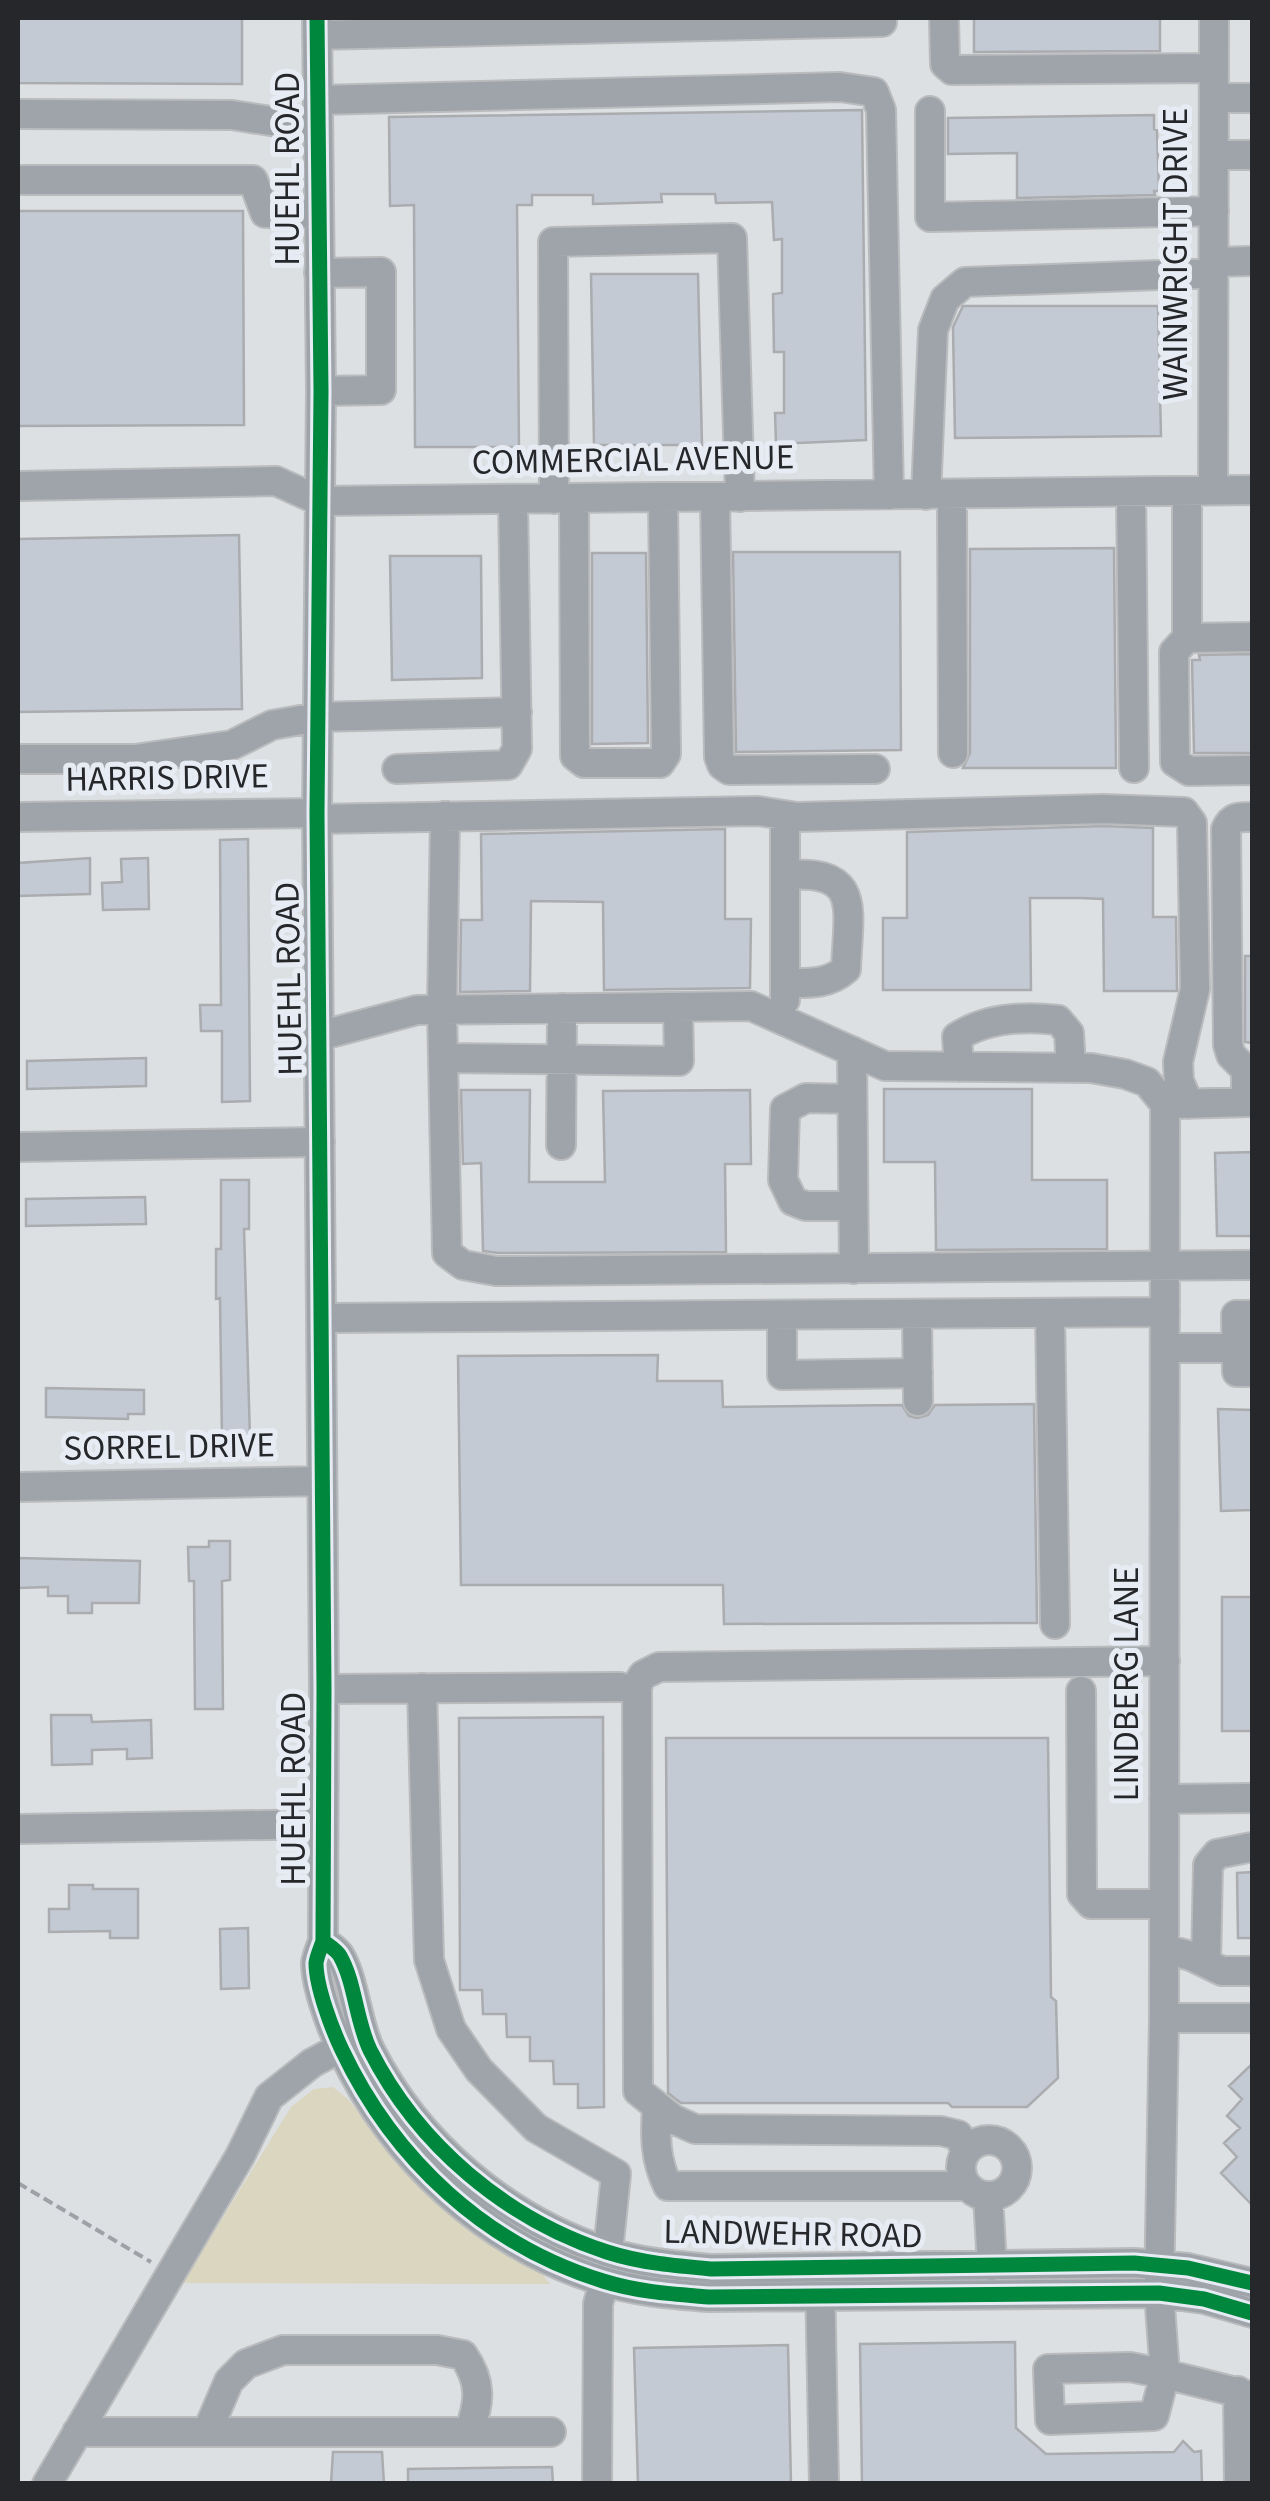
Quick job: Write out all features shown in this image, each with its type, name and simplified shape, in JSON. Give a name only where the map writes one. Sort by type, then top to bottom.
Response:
[{"type":"street","points":[[944,18],[944,64],[952,70],[1214,68]]},
{"type":"street","name":"WAINWRIGHT DRIVE","points":[[1214,18],[1214,267],[1187,638],[1174,652],[1174,762],[1188,772],[1252,770]]},
{"type":"street","points":[[317,26],[882,22]]},
{"type":"street","name":"HUEHL ROAD","points":[[317,26],[323,1941],[339,1954],[353,2041]]},
{"type":"street","points":[[18,114],[232,115],[290,124],[318,111],[840,87],[874,92],[880,110],[888,496]]},
{"type":"street","points":[[1214,98],[1252,98]]},
{"type":"street","points":[[930,111],[930,217],[1214,211]]},
{"type":"street","points":[[1214,155],[1252,155]]},
{"type":"street","points":[[18,180],[253,180],[265,213],[318,214]]},
{"type":"street","points":[[662,498],[666,754],[660,763],[584,763],[575,756],[553,242],[732,238],[719,757],[729,770],[875,769]]},
{"type":"street","points":[[953,753],[933,330],[945,299],[965,282],[1252,262]]},
{"type":"street","points":[[319,273],[381,272],[381,390],[321,391]]},
{"type":"street","name":"COMMERCIAL AVENUE","points":[[18,486],[276,481],[320,501],[1252,490]]},
{"type":"street","points":[[1132,492],[1134,768]]},
{"type":"street","points":[[398,769],[508,765],[517,749],[514,499]]},
{"type":"street","points":[[1187,638],[1252,637]]},
{"type":"street","points":[[18,759],[135,759],[232,745],[272,725],[318,716],[516,712]]},
{"type":"street","name":"LINDBERG LANE","points":[[785,816],[1103,809],[1184,812],[1192,823],[1194,989],[1178,1062],[1166,1268],[1164,2018],[1159,2293],[1165,2374],[1245,2394]]},
{"type":"street","name":"HARRIS DRIVE","points":[[18,817],[740,812],[785,816]]},
{"type":"street","points":[[445,816],[442,1010],[447,1253],[463,1265],[496,1271],[1252,1265]]},
{"type":"street","points":[[785,816],[786,1021]]},
{"type":"street","points":[[319,1036],[417,1010],[752,1006],[885,1066],[1090,1068],[1147,1082],[1177,1104],[1249,1102],[1246,1070],[1228,1045],[1226,829],[1236,817],[1252,817]]},
{"type":"street","points":[[785,876],[815,873],[833,879],[842,887],[848,910],[846,969],[836,978],[818,983],[785,982]]},
{"type":"street","points":[[443,1058],[679,1061],[678,1007]]},
{"type":"street","points":[[561,1145],[562,1008]]},
{"type":"street","points":[[959,1067],[957,1036],[976,1024],[1034,1017],[1058,1020],[1069,1033],[1071,1068]]},
{"type":"street","points":[[852,1051],[854,1268]]},
{"type":"street","points":[[852,1098],[806,1098],[785,1109],[783,1180],[792,1202],[806,1206],[854,1206]]},
{"type":"street","points":[[18,1147],[320,1142]]},
{"type":"street","points":[[321,1318],[1166,1312]]},
{"type":"street","points":[[1050,1313],[1055,1624]]},
{"type":"street","points":[[782,1316],[782,1375],[918,1387],[917,1314]]},
{"type":"street","points":[[1252,1315],[1236,1315],[1238,1372],[1252,1372]]},
{"type":"street","points":[[1166,1348],[1237,1348]]},
{"type":"street","name":"SORREL DRIVE","points":[[18,1487],[322,1481]]},
{"type":"street","points":[[966,2151],[958,2136],[942,2131],[695,2130],[673,2119],[638,2092],[637,1685],[643,1675],[659,1667],[1165,1661]]},
{"type":"street","points":[[422,1688],[428,1960],[451,2029],[479,2070],[536,2128],[616,2174],[608,2252]]},
{"type":"street","points":[[324,1689],[620,1688]]},
{"type":"street","points":[[1082,1691],[1082,1894],[1091,1904],[1164,1904]]},
{"type":"street","points":[[1164,1799],[1252,1798]]},
{"type":"street","points":[[18,1829],[323,1824]]},
{"type":"street","points":[[1206,1964],[1208,1866],[1217,1854],[1252,1846]]},
{"type":"street","points":[[1164,1949],[1222,1972],[1252,1972]]},
{"type":"street","points":[[1164,2018],[1252,2018]]},
{"type":"street","points":[[47,2484],[240,2156],[269,2097],[312,2063],[353,2041]]},
{"type":"street","name":"LANDWEHR ROAD","points":[[353,2041],[370,2049],[404,2104],[481,2187],[536,2223],[608,2252],[660,2264],[820,2282],[1159,2293],[1204,2299],[1252,2312]]},
{"type":"street","name":"LANDWEHR ROAD","points":[[353,2041],[383,2124],[414,2162],[456,2202],[525,2248],[604,2282],[655,2293],[709,2297],[992,2266],[1162,2264],[1252,2282]]},
{"type":"street","points":[[658,2106],[655,2143],[668,2186],[978,2191],[1006,2190],[1017,2174],[1015,2155],[1009,2147],[982,2140],[966,2151],[961,2168],[978,2191],[992,2266]]},
{"type":"street","points":[[597,2484],[598,2304],[604,2282]]},
{"type":"street","points":[[820,2282],[824,2484]]},
{"type":"street","points":[[207,2432],[229,2382],[246,2364],[283,2350],[437,2350],[462,2355],[479,2385],[478,2410],[468,2432]]},
{"type":"street","points":[[1239,2484],[1245,2394]]},
{"type":"street","points":[[78,2432],[550,2432]]},
{"type":"path","points":[[18,2182],[170,2274]]},
{"type":"shaded area","points":[[333,2087],[349,2100],[394,2157],[463,2226],[533,2262],[550,2284],[182,2283],[291,2107],[314,2089]]},
{"type":"building","points":[[18,18],[242,18],[242,84],[18,83]]},
{"type":"building","points":[[974,18],[1160,18],[1160,51],[974,52]]},
{"type":"building","points":[[862,110],[866,440],[776,444],[775,413],[784,413],[784,352],[774,352],[773,294],[782,293],[782,239],[774,240],[772,202],[716,203],[715,194],[661,194],[662,202],[593,204],[593,195],[532,195],[532,205],[517,205],[519,447],[415,447],[414,205],[390,206],[389,117]]},
{"type":"building","points":[[1154,115],[1159,191],[1154,191],[1155,195],[1017,198],[1017,153],[948,154],[948,118]]},
{"type":"building","points":[[18,211],[243,211],[244,425],[18,426]]},
{"type":"building","points":[[591,274],[698,274],[702,445],[594,445]]},
{"type":"building","points":[[963,306],[1158,306],[1161,436],[955,438],[953,327]]},
{"type":"building","points":[[239,535],[242,709],[18,712],[18,539]]},
{"type":"building","points":[[1114,548],[1116,768],[963,768],[970,753],[970,549]]},
{"type":"building","points":[[733,552],[900,552],[901,750],[736,752]]},
{"type":"building","points":[[592,553],[646,553],[648,743],[592,744]]},
{"type":"building","points":[[390,556],[481,556],[482,678],[392,680]]},
{"type":"building","points":[[1252,654],[1252,753],[1194,753],[1192,660],[1200,660],[1199,655]]},
{"type":"building","points":[[1153,828],[1153,917],[1176,917],[1177,991],[1104,991],[1103,899],[1080,898],[1030,898],[1031,990],[883,990],[883,918],[907,918],[907,832]]},
{"type":"building","points":[[725,829],[725,919],[751,919],[750,988],[604,990],[603,902],[531,901],[530,991],[460,992],[461,920],[482,920],[481,834]]},
{"type":"building","points":[[248,839],[250,1101],[222,1102],[222,1031],[201,1031],[200,1005],[221,1005],[220,840]]},
{"type":"building","points":[[90,858],[90,894],[18,896],[18,863]]},
{"type":"building","points":[[148,858],[149,909],[103,910],[102,883],[122,882],[121,859]]},
{"type":"building","points":[[1245,956],[1252,956],[1252,1043],[1245,1042]]},
{"type":"building","points":[[146,1058],[146,1086],[27,1089],[27,1061]]},
{"type":"building","points":[[884,1089],[1032,1089],[1032,1180],[1107,1180],[1107,1249],[936,1250],[935,1162],[884,1162]]},
{"type":"building","points":[[461,1090],[530,1090],[529,1182],[605,1182],[603,1091],[750,1090],[751,1164],[725,1164],[726,1252],[483,1251],[481,1163],[463,1164]]},
{"type":"building","points":[[1252,1152],[1252,1236],[1217,1236],[1215,1153]]},
{"type":"building","points":[[221,1180],[249,1180],[249,1229],[244,1229],[250,1439],[222,1439],[220,1298],[216,1299]]},
{"type":"building","points":[[145,1197],[146,1224],[26,1226],[26,1199]]},
{"type":"building","points":[[658,1355],[657,1381],[722,1381],[723,1407],[902,1405],[909,1416],[917,1418],[928,1415],[935,1405],[1034,1404],[1037,1623],[724,1624],[723,1585],[461,1585],[458,1356]]},
{"type":"building","points":[[46,1388],[144,1390],[144,1414],[128,1414],[128,1419],[46,1417]]},
{"type":"building","points":[[1218,1409],[1252,1410],[1252,1510],[1221,1511]]},
{"type":"building","points":[[209,1541],[230,1541],[230,1580],[222,1581],[223,1709],[195,1709],[194,1581],[189,1581],[188,1547],[209,1547]]},
{"type":"building","points":[[18,1558],[140,1561],[139,1603],[92,1603],[92,1613],[68,1613],[68,1596],[48,1596],[48,1587],[18,1588]]},
{"type":"building","points":[[1222,1597],[1252,1597],[1252,1731],[1222,1731]]},
{"type":"building","points":[[51,1715],[91,1715],[92,1722],[151,1720],[152,1758],[127,1759],[127,1749],[92,1750],[92,1764],[52,1765]]},
{"type":"building","points":[[603,1717],[604,2107],[578,2108],[578,2084],[554,2084],[553,2061],[530,2061],[530,2037],[507,2037],[506,2014],[483,2014],[482,1990],[460,1990],[459,1718]]},
{"type":"building","points":[[666,1738],[1048,1738],[1051,1997],[1056,2001],[1058,2078],[1027,2107],[952,2107],[948,2103],[681,2103],[668,2093]]},
{"type":"building","points":[[1252,1872],[1252,1938],[1238,1938],[1237,1873]]},
{"type":"building","points":[[69,1885],[138,1889],[138,1938],[110,1938],[110,1931],[49,1932],[49,1909],[69,1909]]},
{"type":"building","points":[[248,1928],[249,1988],[221,1989],[220,1929]]},
{"type":"building","points":[[1252,2064],[1252,2205],[1221,2173],[1237,2157],[1224,2143],[1240,2128],[1227,2116],[1242,2099],[1229,2086]]},
{"type":"building","points":[[1015,2342],[1016,2428],[1046,2454],[1174,2452],[1183,2441],[1194,2452],[1201,2451],[1202,2484],[862,2484],[860,2344]]},
{"type":"building","points":[[788,2345],[791,2484],[638,2484],[634,2348]]},
{"type":"building","points":[[333,2452],[382,2452],[384,2484],[331,2484]]},
{"type":"building","points":[[552,2467],[553,2484],[408,2484],[408,2469]]},
{"type":"cycle path","points":[[317,18],[323,1941]]},
{"type":"cycle path","points":[[1252,2283],[1188,2268],[1134,2263],[712,2269],[607,2252],[570,2238],[500,2199],[439,2147],[390,2085],[370,2050],[340,1956],[323,1941],[319,1952],[319,1984],[334,2031],[363,2090],[388,2127],[448,2193],[520,2245],[560,2265],[629,2288],[709,2297],[1159,2293],[1204,2299],[1252,2313]]}]
